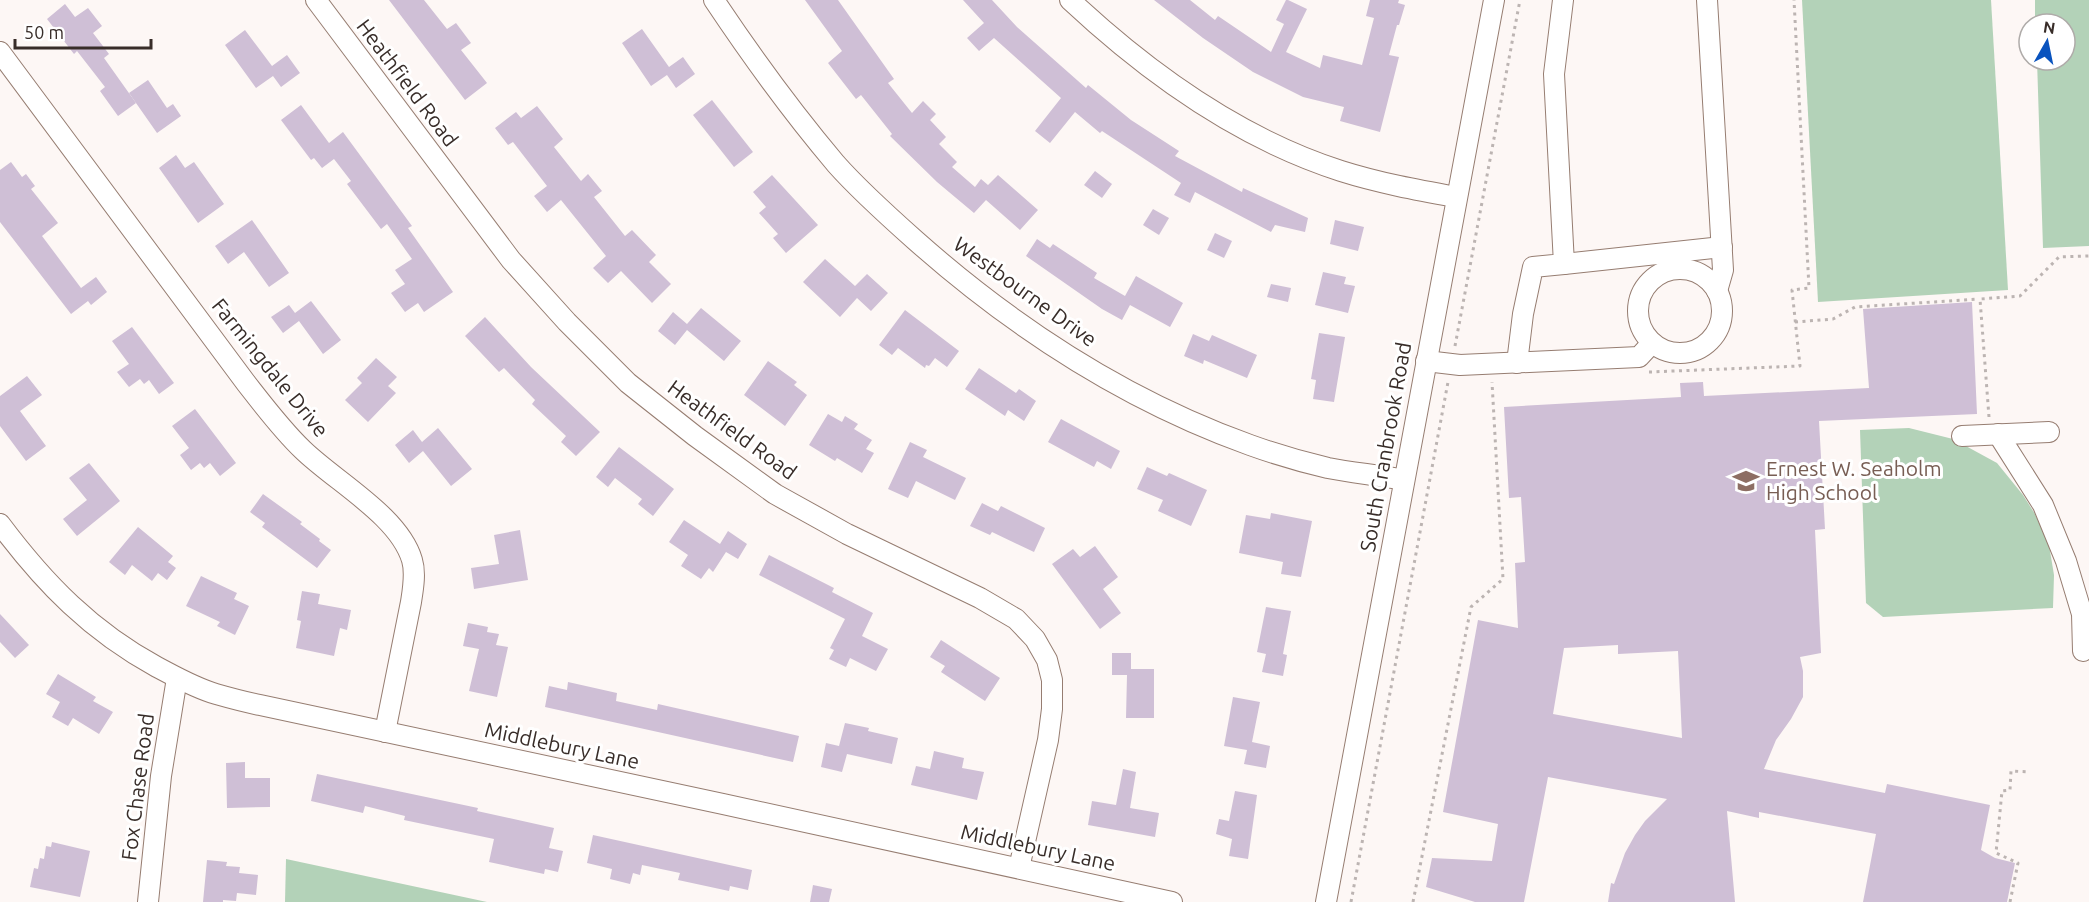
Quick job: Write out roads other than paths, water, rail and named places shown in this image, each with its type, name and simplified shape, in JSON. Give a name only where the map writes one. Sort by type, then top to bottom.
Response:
[{"type":"street","name":"Heathfield Road","points":[[316,0],[511,260],[567,322],[628,383],[695,436],[775,494],[848,534],[980,598],[1016,619],[1035,639],[1047,660],[1052,680],[1052,709],[1048,740],[1019,868]]},
{"type":"street","name":"Westbourne Drive","points":[[714,0],[768,79],[837,165],[883,212],[940,262],[989,302],[1049,344],[1129,392],[1230,437],[1329,468],[1404,480]]},
{"type":"street","points":[[1070,0],[1099,27],[1163,78],[1218,115],[1263,139],[1341,171],[1456,197]]},
{"type":"street","name":"South Cranbrook Road","points":[[1326,902],[1494,0]]},
{"type":"street","points":[[1563,0],[1554,74],[1564,264]]},
{"type":"street","points":[[1707,0],[1723,270],[1717,291]]},
{"type":"street","name":"Farmingdale Drive","points":[[0,52],[246,384],[276,421],[303,450],[393,525],[404,542],[413,561],[414,580],[385,732]]},
{"type":"street","points":[[1517,363],[1523,314],[1533,267],[1722,247]]},
{"type":"street","points":[[1685,269],[1709,280],[1717,291],[1722,305],[1722,320],[1716,333],[1707,344],[1694,352],[1679,354],[1665,351],[1652,344],[1644,333],[1638,313],[1642,294],[1649,283],[1660,274],[1685,269]]},
{"type":"street","points":[[1426,361],[1451,365],[1639,357],[1652,344]]},
{"type":"street","points":[[1962,436],[2049,432]]},
{"type":"street","points":[[1998,434],[2043,505],[2066,561],[2082,614],[2083,651]]},
{"type":"street","name":"Middlebury Lane","points":[[0,524],[55,592],[124,649],[177,678],[214,694],[1172,902]]},
{"type":"street","name":"Fox Chase Road","points":[[148,902],[161,776],[177,678]]},
{"type":"place","name":"Ernest W. Seaholm High School","points":[[1746,481]]}]
